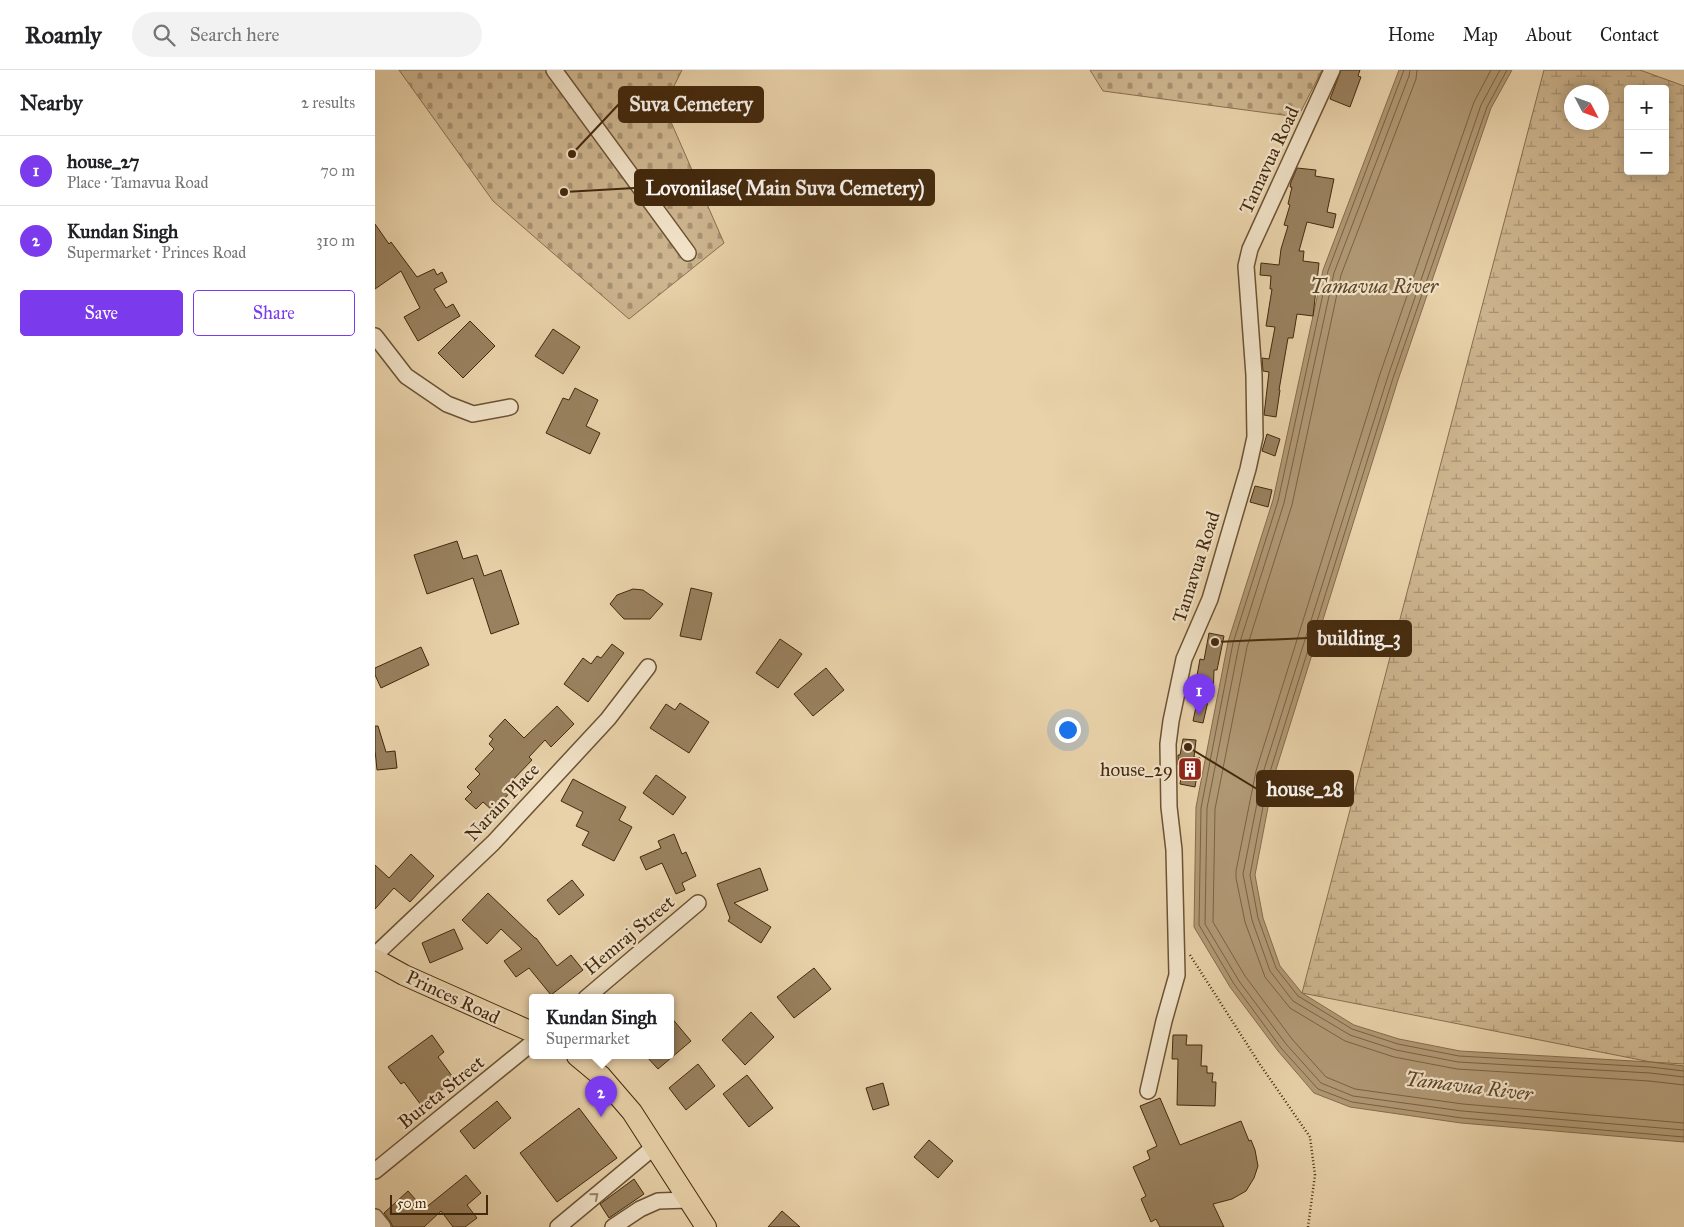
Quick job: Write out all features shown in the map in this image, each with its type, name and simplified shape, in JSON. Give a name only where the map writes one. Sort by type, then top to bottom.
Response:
[{"type":"main road","name":"Princes Road","points":[[375,959],[405,975],[529,1031]]},
{"type":"main road","points":[[581,1059],[601,1076],[632,1112],[706,1227]]},
{"type":"street","points":[[553,70],[688,253]]},
{"type":"street","name":"Tamavua Road","points":[[1148,1091],[1177,975],[1174,850],[1169,807],[1168,753],[1171,721],[1185,659],[1210,599],[1248,469],[1255,438],[1254,375],[1246,266],[1249,250],[1333,70]]},
{"type":"street","points":[[375,336],[406,376],[447,404],[473,414],[509,407]]},
{"type":"street","name":"Narain Place","points":[[375,955],[493,843],[608,719],[648,667]]},
{"type":"street","name":"Hemraj Street","points":[[591,994],[699,903]]},
{"type":"street","name":"Bureta Street","points":[[375,1171],[529,1045]]},
{"type":"street","points":[[557,1227],[654,1147]]},
{"type":"street","points":[[613,1227],[640,1209],[658,1201],[689,1200]]},
{"type":"street","points":[[375,1217],[383,1227]]},
{"type":"path","points":[[1190,955],[1259,1063],[1310,1136],[1315,1175],[1308,1227]]},
{"type":"green space","points":[[399,70],[682,70],[664,106],[724,243],[629,319],[493,201]]},
{"type":"green space","points":[[1090,70],[1322,70],[1298,117],[1103,91]]},
{"type":"green space","points":[[1544,70],[1640,70],[1684,86],[1684,1064],[1651,1062],[1302,993]]},
{"type":"water","name":"Tamavua River","points":[[1399,70],[1512,70],[1491,108],[1398,380],[1274,776],[1255,875],[1263,918],[1280,966],[1302,993],[1354,1025],[1399,1039],[1460,1051],[1651,1062],[1684,1066],[1684,1142],[1461,1123],[1350,1107],[1314,1093],[1278,1051],[1230,987],[1194,927],[1196,807],[1228,642],[1273,500],[1323,270]]},
{"type":"building","points":[[1341,70],[1360,70],[1358,76],[1361,77],[1350,107],[1330,99]]},
{"type":"building","points":[[1297,168],[1316,170],[1315,176],[1334,179],[1327,212],[1336,214],[1333,228],[1307,222],[1299,251],[1304,251],[1303,261],[1319,263],[1313,316],[1297,314],[1293,338],[1288,338],[1276,417],[1264,415],[1269,372],[1263,371],[1262,358],[1269,359],[1275,327],[1266,326],[1272,289],[1270,289],[1271,276],[1260,275],[1261,263],[1279,265],[1281,249],[1288,226],[1284,225],[1290,205],[1288,204],[1292,187],[1290,187]]},
{"type":"building","points":[[375,224],[417,277],[434,269],[437,275],[442,272],[447,282],[434,289],[446,308],[453,304],[460,316],[418,341],[404,317],[420,308],[401,271],[375,289]]},
{"type":"building","points":[[470,321],[495,346],[463,378],[438,353]]},
{"type":"building","points":[[553,329],[580,347],[563,374],[535,356]]},
{"type":"building","points":[[575,388],[598,400],[586,426],[600,433],[590,454],[546,433],[563,398],[569,400]]},
{"type":"building","points":[[1267,434],[1280,439],[1275,456],[1262,451]]},
{"type":"building","points":[[1255,486],[1272,490],[1268,507],[1250,502]]},
{"type":"building","points":[[457,541],[463,559],[477,555],[484,576],[501,570],[519,624],[491,634],[473,578],[427,594],[414,555]]},
{"type":"building","points":[[691,588],[712,593],[701,640],[680,636]]},
{"type":"building","points":[[633,589],[643,590],[663,604],[650,619],[624,619],[610,604],[617,595]]},
{"type":"building","points":[[1209,633],[1224,636],[1217,670],[1214,670],[1213,697],[1209,697],[1203,723],[1193,721],[1198,697],[1195,697],[1200,659],[1204,660]]},
{"type":"building","points":[[780,639],[802,654],[778,688],[756,673]]},
{"type":"building","points":[[612,644],[624,653],[588,702],[564,684],[583,658],[591,664],[597,656],[601,658]]},
{"type":"building","points":[[421,647],[429,665],[381,688],[375,675],[375,668]]},
{"type":"building","points":[[826,668],[844,690],[813,716],[794,694]]},
{"type":"building","points":[[680,703],[709,722],[689,753],[650,728],[666,704],[675,710]]},
{"type":"building","points":[[557,706],[574,724],[551,747],[545,740],[529,757],[532,760],[510,783],[515,787],[493,811],[483,802],[476,809],[465,799],[472,792],[467,787],[480,774],[475,769],[494,749],[489,744],[493,739],[489,736],[505,719],[524,738]]},
{"type":"building","points":[[375,726],[378,726],[386,752],[395,751],[397,768],[377,770]]},
{"type":"building","points":[[1183,739],[1196,740],[1194,757],[1200,758],[1195,787],[1180,784],[1183,765],[1178,765],[1178,755],[1180,755]]},
{"type":"building","points":[[656,775],[686,797],[673,815],[643,793]]},
{"type":"building","points":[[573,779],[626,807],[619,820],[632,827],[614,861],[582,845],[589,832],[576,826],[583,812],[561,801]]},
{"type":"building","points":[[674,834],[682,854],[686,852],[696,876],[682,883],[685,890],[676,894],[662,863],[646,870],[640,857],[661,848],[658,841]]},
{"type":"building","points":[[411,854],[434,876],[410,902],[394,888],[375,909],[375,865],[389,878]]},
{"type":"building","points":[[760,868],[768,890],[734,903],[771,927],[761,943],[728,921],[730,918],[717,884]]},
{"type":"building","points":[[572,880],[584,895],[559,915],[547,900]]},
{"type":"building","points":[[488,893],[536,938],[557,966],[571,955],[583,970],[550,994],[529,968],[516,977],[504,961],[522,949],[501,929],[487,944],[462,920]]},
{"type":"building","points":[[454,929],[463,949],[430,963],[422,943]]},
{"type":"building","points":[[814,968],[831,989],[794,1018],[777,997]]},
{"type":"building","points":[[751,1012],[774,1037],[745,1065],[722,1040]]},
{"type":"building","points":[[674,1021],[691,1041],[674,1055]]},
{"type":"building","points":[[432,1035],[444,1052],[438,1057],[455,1080],[421,1105],[404,1082],[401,1084],[388,1067]]},
{"type":"building","points":[[1173,1035],[1187,1035],[1186,1045],[1202,1045],[1201,1066],[1207,1066],[1207,1073],[1213,1073],[1212,1082],[1216,1082],[1215,1106],[1177,1105],[1178,1059],[1172,1059]]},
{"type":"building","points":[[649,1059],[670,1059],[658,1069]]},
{"type":"building","points":[[698,1064],[715,1086],[686,1110],[669,1088]]},
{"type":"building","points":[[747,1075],[773,1108],[749,1127],[723,1094]]},
{"type":"building","points":[[883,1083],[889,1105],[873,1110],[866,1088]]},
{"type":"building","points":[[1160,1098],[1180,1145],[1241,1121],[1249,1141],[1251,1140],[1258,1166],[1254,1178],[1246,1191],[1232,1199],[1213,1204],[1224,1227],[1160,1227],[1156,1219],[1151,1222],[1141,1199],[1146,1196],[1133,1167],[1150,1159],[1147,1151],[1157,1146],[1140,1106]]},
{"type":"building","points":[[497,1101],[511,1118],[474,1149],[460,1131]]},
{"type":"building","points":[[579,1108],[617,1158],[557,1202],[520,1153]]},
{"type":"building","points":[[929,1140],[953,1161],[938,1178],[914,1157]]},
{"type":"building","points":[[466,1175],[481,1193],[467,1205],[477,1218],[465,1227],[453,1227],[441,1211],[424,1227],[393,1227],[384,1213],[408,1191],[424,1209]]},
{"type":"building","points":[[634,1179],[644,1194],[609,1218],[600,1204]]},
{"type":"building","points":[[782,1211],[800,1227],[768,1227]]},
{"type":"place","name":"Suva Cemetery","points":[[572,154]]},
{"type":"place","name":"Lovonilase( Main Suva Cemetery)","points":[[564,192]]},
{"type":"place","name":"building_3","points":[[1215,642]]},
{"type":"place","name":"house_27","points":[[1199,715]]},
{"type":"place","name":"house_28","points":[[1188,747]]},
{"type":"place","name":"house_29","points":[[1190,769]]},
{"type":"place","name":"Kundan Singh","points":[[601,1117]]}]
